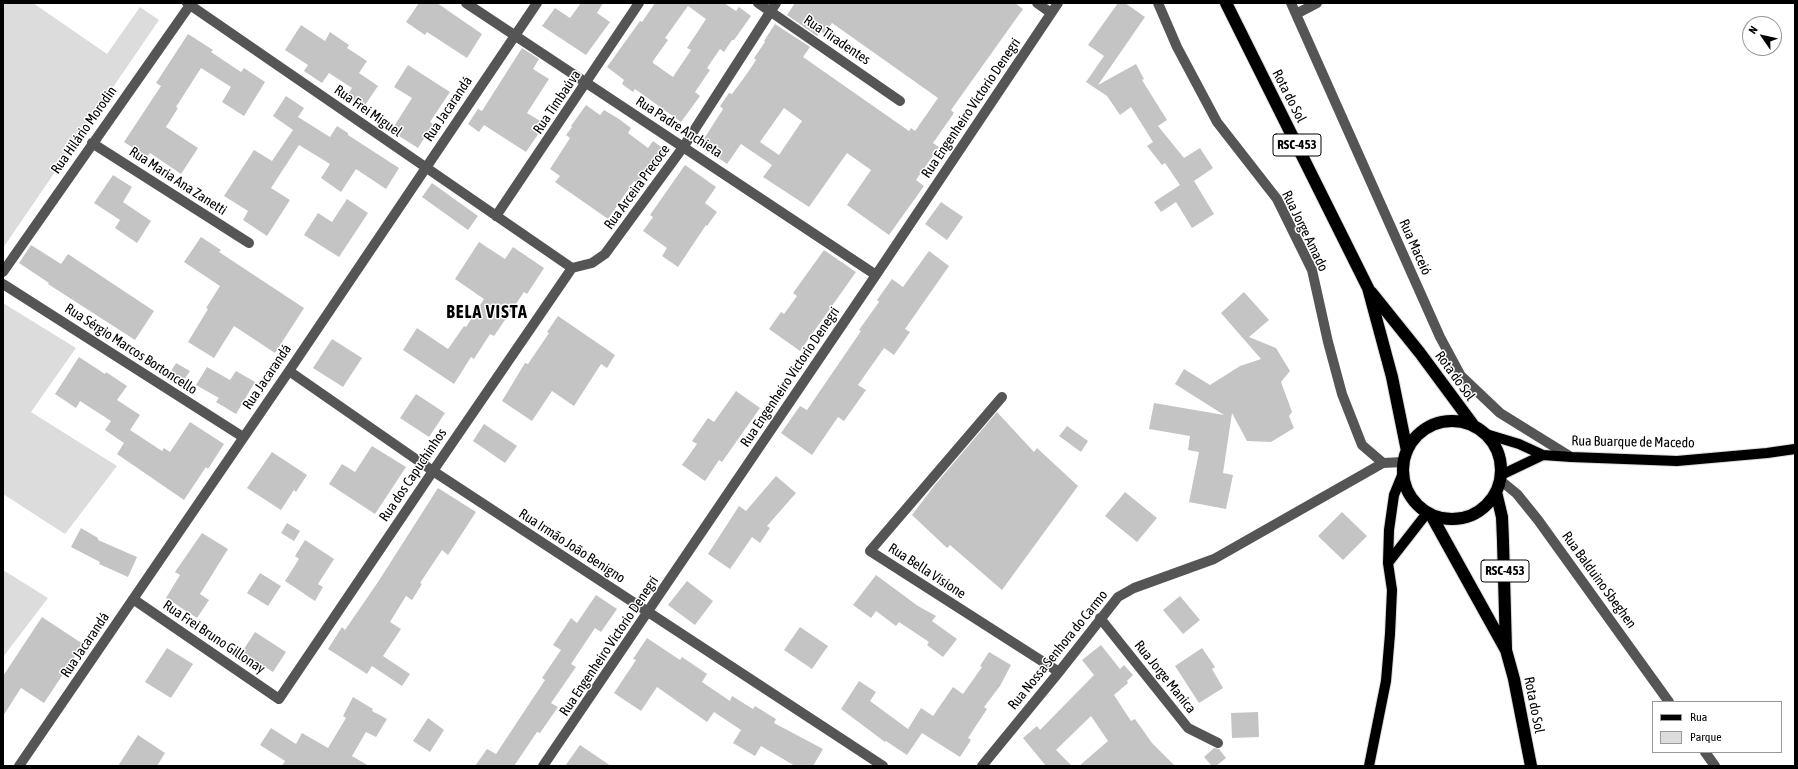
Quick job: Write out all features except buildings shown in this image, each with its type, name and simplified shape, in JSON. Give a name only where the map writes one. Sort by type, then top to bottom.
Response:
[{"type":"highway","name":"Rota do Sol","points":[[1226,3],[1368,288],[1392,377],[1404,462]]},
{"type":"highway","name":"Rota do Sol","points":[[1368,288],[1420,353],[1474,426]]},
{"type":"highway","name":"Rua Buarque de Macedo","points":[[1404,462],[1414,438],[1425,429],[1437,423],[1456,420],[1474,426],[1486,434],[1495,446],[1500,460],[1499,482],[1484,507],[1468,517],[1456,519],[1443,518],[1429,514]]},
{"type":"highway","name":"RSC-453","points":[[1404,462],[1408,492],[1419,507],[1429,514]]},
{"type":"highway","name":"Rota do Sol","points":[[1499,482],[1502,517],[1506,650],[1514,679],[1531,766]]},
{"type":"highway","name":"Rota do Sol","points":[[1429,514],[1506,650]]},
{"type":"main road","name":"Rua Buarque de Macedo","points":[[1486,434],[1519,444],[1543,455],[1572,457],[1677,461],[1795,449]]},
{"type":"main road","name":"Rua Buarque de Macedo","points":[[1499,482],[1543,455]]},
{"type":"main road","name":"Rua Buarque de Macedo","points":[[1369,766],[1386,682],[1392,590],[1388,563],[1389,530],[1394,495],[1404,462]]},
{"type":"main road","points":[[1388,563],[1429,514]]},
{"type":"street","name":"Rua Padre Anchieta","points":[[466,3],[586,84],[684,146],[876,275]]},
{"type":"street","name":"Rua Jacarandá","points":[[19,766],[289,371],[537,3]]},
{"type":"street","name":"Rua Timbaúva","points":[[496,216],[639,3]]},
{"type":"street","name":"Rua Tiradentes","points":[[758,3],[773,7],[900,100]]},
{"type":"street","points":[[1037,3],[1051,13]]},
{"type":"street","name":"Rua Engenheiro Victorio Denegri","points":[[544,766],[1058,3]]},
{"type":"street","name":"Rua Jorge Amado","points":[[1158,3],[1177,47],[1217,122],[1277,199],[1312,270],[1328,342],[1342,394],[1362,445],[1383,463]]},
{"type":"street","name":"Rua Maceió","points":[[1291,3],[1440,338],[1461,376],[1500,413],[1572,457]]},
{"type":"street","points":[[1296,14],[1317,3]]},
{"type":"street","name":"Rua Hilário Morodin","points":[[3,272],[188,4]]},
{"type":"street","name":"Rua Frei Miguel","points":[[188,4],[572,268]]},
{"type":"street","name":"Rua Arceira Precoce","points":[[572,268],[592,263],[605,254],[684,146],[773,7]]},
{"type":"street","name":"Rua Maria Ana Zanetti","points":[[92,143],[249,243]]},
{"type":"street","name":"Rua dos Capuchinhos","points":[[279,699],[432,470],[572,268]]},
{"type":"street","name":"Rua Sérgio Marcos Bortoncello","points":[[3,284],[243,437]]},
{"type":"street","name":"Rua Irmão João Benigno","points":[[289,371],[432,470],[883,766]]},
{"type":"street","name":"Rua Bella Visione","points":[[1002,397],[870,551],[1059,672]]},
{"type":"street","points":[[1383,463],[1404,462]]},
{"type":"street","name":"Rua Nossa Senhora do Carmo","points":[[982,766],[1118,597],[1134,588],[1214,559],[1383,463]]},
{"type":"street","name":"Rua Balduino Sbeghen","points":[[1499,482],[1517,494],[1538,520],[1668,701]]},
{"type":"street","name":"Rua Frei Bruno Gillonay","points":[[133,599],[279,699]]},
{"type":"street","name":"Rua Jorge Manica","points":[[1100,618],[1188,728],[1218,743]]},
{"type":"street","points":[[1706,753],[1715,766]]},
{"type":"green space","points":[[3,3],[33,3],[107,54],[140,7],[159,20],[3,248]]},
{"type":"green space","points":[[3,303],[76,348],[31,412],[117,466],[65,534],[3,494]]},
{"type":"green space","points":[[3,570],[48,598],[3,657]]},
{"type":"district","name":"BELA VISTA","points":[[487,312]]}]
